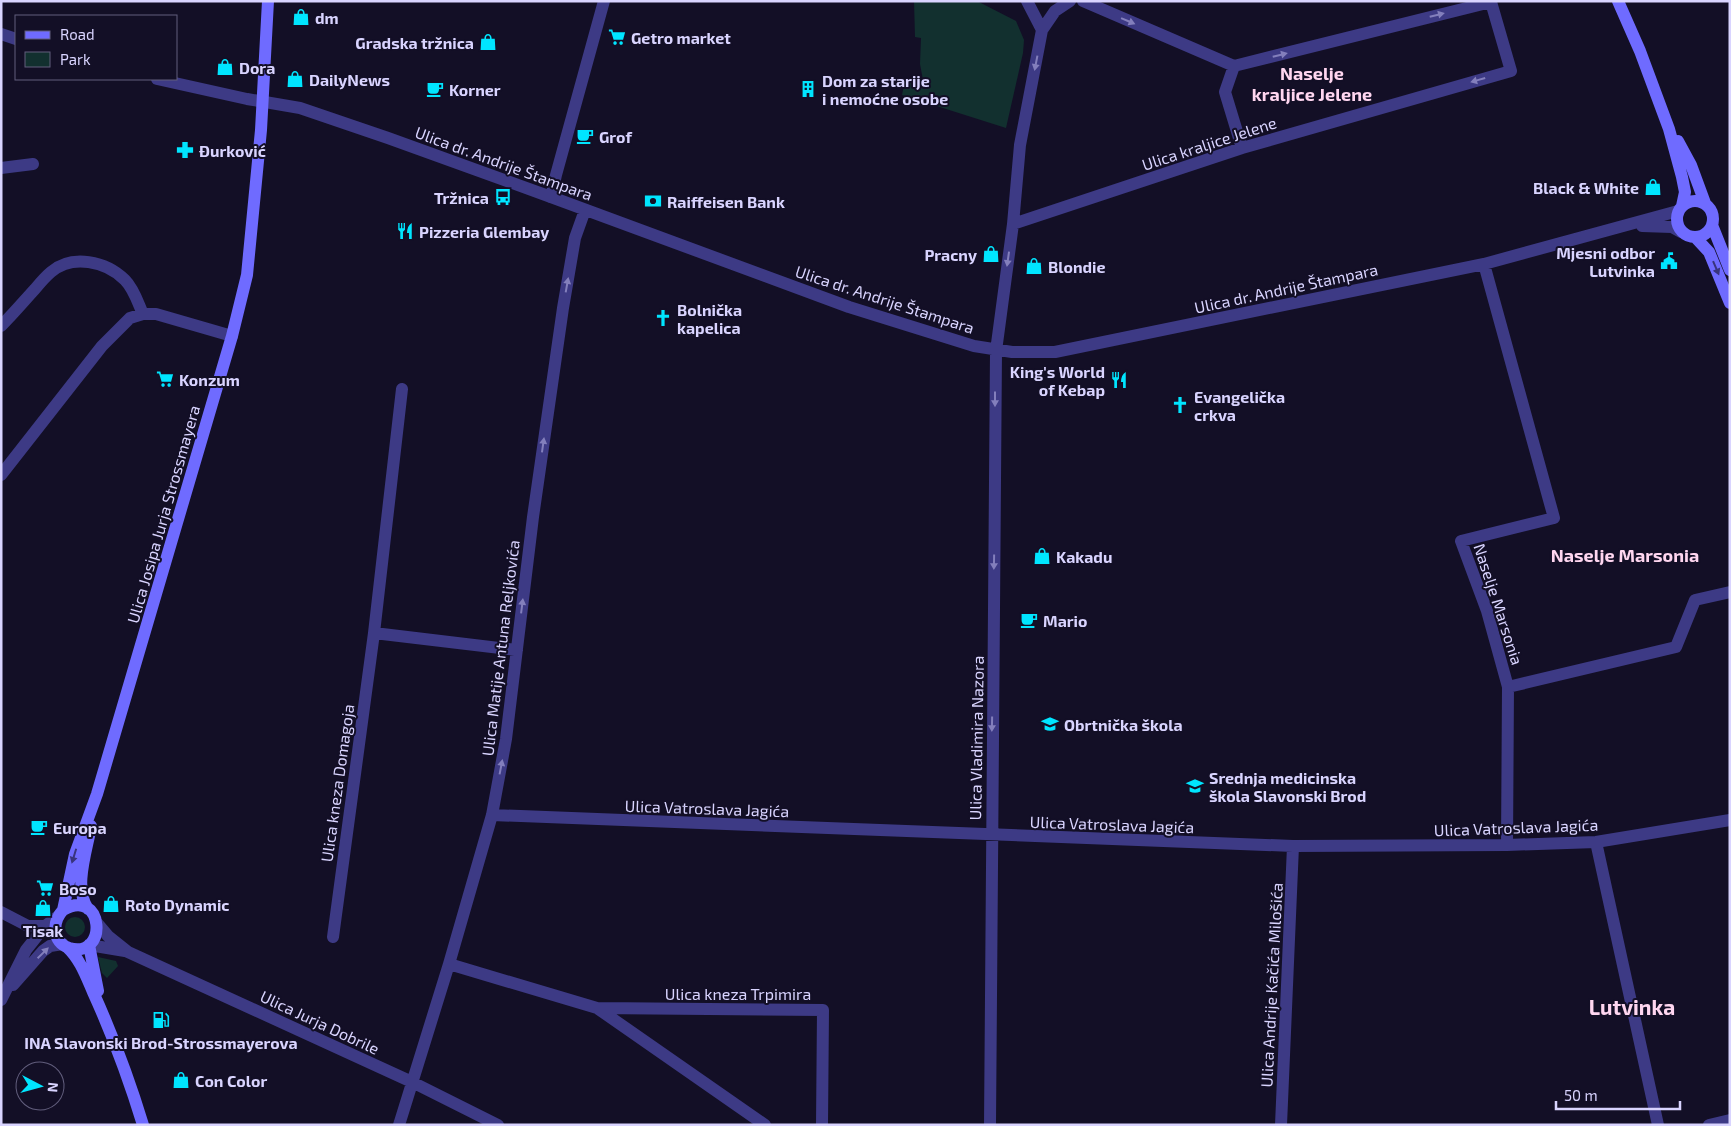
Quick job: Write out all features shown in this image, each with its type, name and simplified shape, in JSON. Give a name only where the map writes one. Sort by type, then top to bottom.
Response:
[{"type":"main road","name":"Ulica Josipa Jurja Strossmayera","points":[[143,1125],[125,1067],[104,1015],[77,958],[55,932],[55,924],[60,914],[75,854],[97,794],[232,336],[247,275],[263,101],[268,1]]},
{"type":"main road","points":[[1618,1],[1640,51],[1669,129],[1682,176],[1685,192],[1677,222],[1681,232],[1690,237],[1695,237],[1706,234],[1712,225]]},
{"type":"main road","points":[[1669,129],[1684,152],[1704,203],[1712,212],[1712,225],[1730,270]]},
{"type":"main road","points":[[1680,208],[1692,200],[1704,203]]},
{"type":"main road","points":[[1695,237],[1709,252],[1730,303]]},
{"type":"main road","name":"Ulica Josipa Jurja Strossmayera","points":[[97,794],[81,884],[82,897],[97,923]]},
{"type":"main road","points":[[60,914],[75,905],[88,909]]},
{"type":"main road","points":[[65,945],[78,949],[89,945],[96,935],[97,923]]},
{"type":"main road","name":"Ulica Josipa Jurja Strossmayera","points":[[89,945],[104,1015]]},
{"type":"street","points":[[552,197],[556,175],[604,1]]},
{"type":"street","points":[[1027,1],[1042,30]]},
{"type":"street","points":[[996,351],[1013,224],[1020,145],[1042,30],[1056,11],[1070,1]]},
{"type":"street","points":[[1083,1],[1234,66],[1225,92],[1242,148]]},
{"type":"street","name":"Ulica kraljice Jelene","points":[[1013,224],[1242,148],[1511,71],[1491,2],[1234,66]]},
{"type":"street","points":[[1,34],[15,39]]},
{"type":"street","name":"Ulica dr. Andrije Štampara","points":[[162,80],[300,108],[552,197],[849,307],[974,346],[996,351],[1056,352],[1484,264],[1680,208]]},
{"type":"street","points":[[1,168],[33,164]]},
{"type":"street","name":"Ulica Matije Antuna Reljkovića","points":[[399,1125],[449,964],[492,815],[506,740],[533,517],[563,308],[576,238],[585,210]]},
{"type":"street","name":"Ulica dr. Andrije Štampara","points":[[1622,226],[1656,226],[1672,228],[1681,232]]},
{"type":"street","points":[[1,326],[50,272],[61,265],[80,262],[94,262],[125,280],[136,296],[143,314]]},
{"type":"street","name":"Naselje Marsonia","points":[[1484,264],[1554,518],[1461,541],[1488,611],[1508,687],[1676,647],[1695,600],[1730,592]]},
{"type":"street","points":[[2,472],[102,346],[130,318],[143,314],[156,314],[232,336]]},
{"type":"street","name":"Ulica Vladimira Nazora","points":[[990,1125],[996,351]]},
{"type":"street","name":"Ulica kneza Domagoja","points":[[333,937],[374,633],[402,389]]},
{"type":"street","points":[[374,633],[517,650]]},
{"type":"street","points":[[1507,846],[1508,687]]},
{"type":"street","name":"Ulica Vatroslava Jagića","points":[[492,815],[991,836],[1294,846],[1507,846],[1596,842],[1730,820]]},
{"type":"street","points":[[1596,842],[1658,1125]]},
{"type":"street","name":"Ulica Andrije Kačića Milošića","points":[[1281,1125],[1294,846]]},
{"type":"street","points":[[1,912],[28,926],[45,926]]},
{"type":"street","points":[[2,998],[25,951],[45,926],[60,914]]},
{"type":"street","name":"Ulica Jurja Dobrile","points":[[97,923],[108,936],[128,952],[412,1082],[498,1125]]},
{"type":"street","points":[[2,998],[43,951],[50,946],[65,945]]},
{"type":"street","name":"Ulica Jurja Dobrile","points":[[89,945],[128,952]]},
{"type":"street","name":"Ulica kneza Trpimira","points":[[449,964],[597,1008],[823,1010],[822,1125]]},
{"type":"street","name":"Ulica kneza Trpimira","points":[[597,1008],[766,1125]]},
{"type":"street","points":[[1709,1125],[1730,1120]]},
{"type":"green space","points":[[914,1],[977,1],[1016,21],[1024,40],[1023,53],[1006,128],[902,95],[905,80],[923,80],[920,64],[921,38],[915,37]]},
{"type":"green space","points":[[71,917],[79,917],[85,923],[85,931],[79,937],[71,937],[65,931],[65,923]]},
{"type":"green space","points":[[98,957],[116,961],[118,966],[107,978],[102,973]]},
{"type":"place","name":"dm","points":[[301,17]]},
{"type":"place","name":"Getro market","points":[[617,37]]},
{"type":"place","name":"Gradska tržnica","points":[[488,42]]},
{"type":"place","name":"Dora","points":[[225,67]]},
{"type":"place","name":"DailyNews","points":[[295,79]]},
{"type":"place","name":"Korner","points":[[435,89]]},
{"type":"place","name":"Dom za starije i nemoćne osobe","points":[[808,89]]},
{"type":"place","name":"Grof","points":[[585,136]]},
{"type":"place","name":"Đurković","points":[[185,150]]},
{"type":"place","name":"Black & White","points":[[1653,187]]},
{"type":"place","name":"Tržnica","points":[[503,197]]},
{"type":"place","name":"Raiffeisen Bank","points":[[653,201]]},
{"type":"place","name":"Pizzeria Glembay","points":[[405,231]]},
{"type":"place","name":"Pracny","points":[[991,254]]},
{"type":"place","name":"Mjesni odbor Lutvinka","points":[[1669,261]]},
{"type":"place","name":"Blondie","points":[[1034,266]]},
{"type":"place","name":"Bolnička kapelica","points":[[663,318]]},
{"type":"place","name":"Konzum","points":[[165,379]]},
{"type":"place","name":"King's World of Kebap","points":[[1119,380]]},
{"type":"place","name":"Evangelička crkva","points":[[1180,405]]},
{"type":"place","name":"Kakadu","points":[[1042,556]]},
{"type":"place","name":"Mario","points":[[1029,620]]},
{"type":"place","name":"Obrtnička škola","points":[[1050,724]]},
{"type":"place","name":"Srednja medicinska škola Slavonski Brod","points":[[1195,786]]},
{"type":"place","name":"Europa","points":[[39,827]]},
{"type":"place","name":"Boso","points":[[45,888]]},
{"type":"place","name":"Roto Dynamic","points":[[111,904]]},
{"type":"place","name":"Tisak","points":[[43,908]]},
{"type":"place","name":"INA Slavonski Brod-Strossmayerova","points":[[161,1020]]},
{"type":"place","name":"Con Color","points":[[181,1080]]},
{"type":"district","name":"Naselje kraljice Jelene","points":[[1312,83]]},
{"type":"district","name":"Naselje Marsonia","points":[[1625,555]]},
{"type":"district","name":"Lutvinka","points":[[1632,1006]]}]
